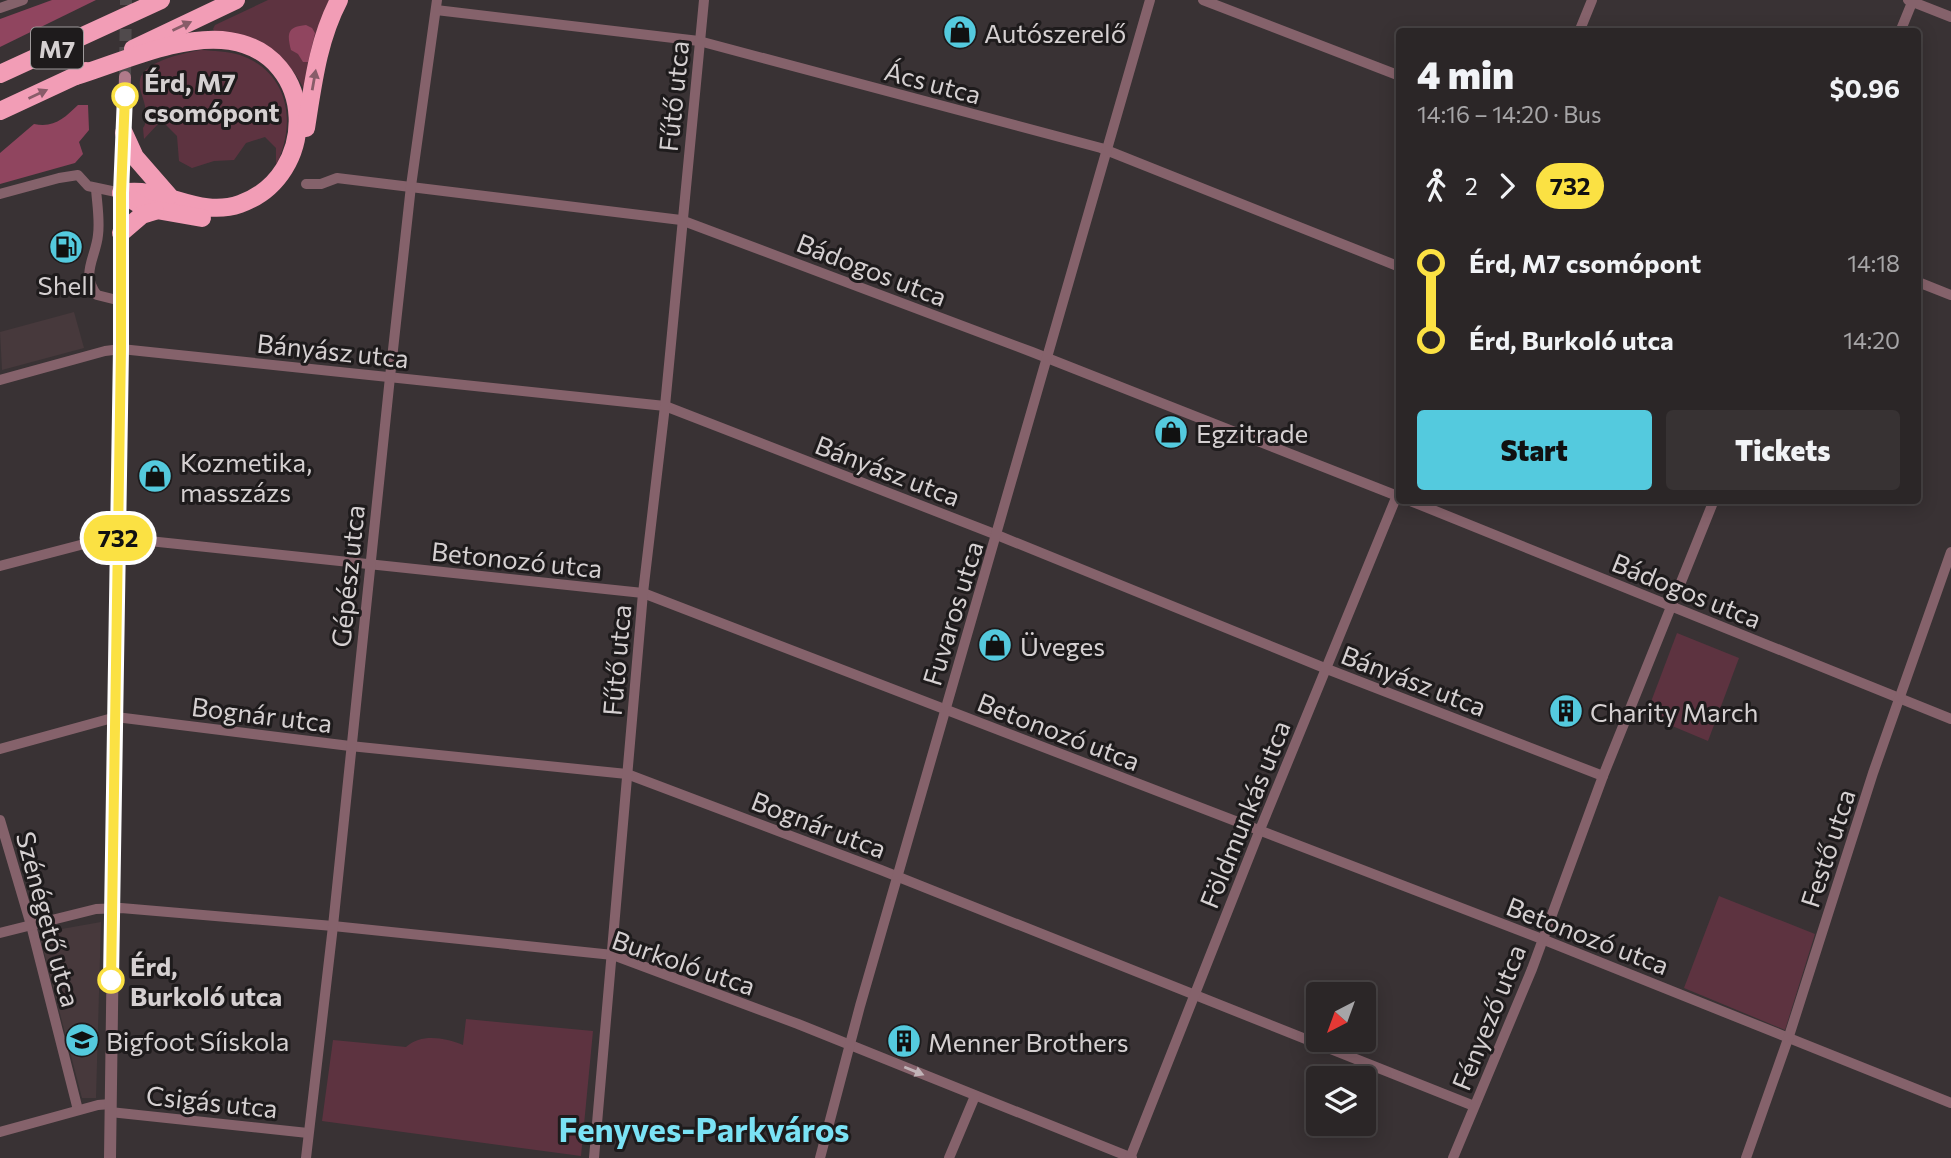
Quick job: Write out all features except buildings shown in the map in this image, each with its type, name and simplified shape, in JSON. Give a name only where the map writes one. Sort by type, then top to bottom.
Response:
[{"type":"highway","points":[[115,22],[146,0]]},
{"type":"highway","name":"M7","points":[[0,74],[161,0]]},
{"type":"highway","name":"M7","points":[[0,111],[236,0]]},
{"type":"highway","points":[[121,193],[138,205],[155,211],[212,219],[231,218],[261,205],[287,181],[298,162],[320,45],[339,0]]},
{"type":"highway","points":[[76,76],[173,46],[212,38],[251,46],[266,55],[279,66],[295,94],[299,110],[295,142],[281,174],[260,194],[231,207],[205,208],[147,191],[121,193]]},
{"type":"highway","points":[[124,133],[141,166],[172,199]]},
{"type":"highway","points":[[121,233],[142,215],[155,211]]},
{"type":"main road","points":[[121,193],[125,77]]},
{"type":"street","points":[[0,8],[23,0]]},
{"type":"street","name":"Fűtő utca","points":[[594,1158],[643,593],[665,406],[704,0]]},
{"type":"street","name":"Fuvaros utca","points":[[820,1158],[945,708],[1150,0]]},
{"type":"street","points":[[1203,0],[1396,74]]},
{"type":"street","points":[[1581,28],[1592,0]]},
{"type":"street","points":[[1901,28],[1911,1],[1951,17]]},
{"type":"street","name":"Ács utca","points":[[437,5],[699,41],[1108,151],[1396,265]]},
{"type":"street","name":"Gépész utca","points":[[306,1158],[411,186],[437,5]]},
{"type":"street","points":[[0,194],[59,178],[78,176],[88,186],[121,193],[110,1158]]},
{"type":"street","name":"Bádogos utca","points":[[306,184],[321,184],[337,178],[681,220],[1396,493]]},
{"type":"street","points":[[96,189],[99,234],[89,268],[90,283],[97,295],[121,300]]},
{"type":"street","points":[[1921,283],[1951,295]]},
{"type":"street","name":"Bányász utca","points":[[0,380],[121,349],[665,406],[1603,776]]},
{"type":"street","name":"Földmunkás utca","points":[[1131,1158],[1259,832],[1396,501]]},
{"type":"street","name":"Bádogos utca","points":[[1418,504],[1951,719]]},
{"type":"street","name":"Fényező utca","points":[[1453,1158],[1532,969],[1603,776],[1712,504]]},
{"type":"street","name":"Betonozó utca","points":[[0,566],[104,538],[118,538],[643,593],[1542,939],[1951,1103]]},
{"type":"street","name":"Festő utca","points":[[1746,1158],[1789,1036],[1873,773],[1951,552]]},
{"type":"street","points":[[0,749],[116,717]]},
{"type":"street","name":"Bognár utca","points":[[116,717],[350,746],[627,774],[897,877],[1474,1106]]},
{"type":"street","name":"Szénégető utca","points":[[0,820],[31,925],[78,1110]]},
{"type":"street","name":"Burkoló utca","points":[[0,933],[96,909],[112,908],[333,926],[613,955],[850,1045],[1131,1158]]},
{"type":"street","points":[[949,1158],[975,1096]]},
{"type":"street","name":"Csigás utca","points":[[0,1132],[78,1110],[110,1108],[309,1133]]},
{"type":"shaded area","points":[[52,0],[96,0],[0,47],[0,19]]},
{"type":"shaded area","points":[[268,0],[332,0],[304,89],[288,65],[268,47],[244,36],[215,32],[213,29],[215,25]]},
{"type":"shaded area","points":[[306,25],[315,33],[308,62],[303,62],[298,54],[291,50],[289,35],[295,27]]},
{"type":"shaded area","points":[[201,50],[240,55],[269,73],[278,86],[287,116],[286,132],[276,165],[276,148],[265,137],[246,143],[234,160],[214,161],[192,168],[179,161],[177,136],[165,124],[158,124],[144,139],[146,113],[140,84],[143,73],[166,59]]},
{"type":"shaded area","points":[[78,105],[88,105],[89,130],[79,142],[83,154],[75,163],[0,184],[0,153],[34,124],[53,123]]},
{"type":"shaded area","points":[[74,312],[84,348],[2,370],[0,332]]},
{"type":"shaded area","points":[[1677,633],[1739,658],[1708,741],[1646,715]]},
{"type":"shaded area","points":[[1719,896],[1815,934],[1785,1030],[1684,988]]},
{"type":"shaded area","name":"Bigfoot Síiskola","points":[[101,922],[96,1098],[82,1098],[39,933]]},
{"type":"shaded area","points":[[466,1019],[593,1031],[581,1156],[322,1121],[333,1040],[406,1047],[419,1040],[434,1038],[463,1045]]},
{"type":"tunnel","points":[[125,77],[126,0]]},
{"type":"bus line","name":"732","points":[[111,980],[121,193],[125,96]]},
{"type":"place","name":"Autószerelő","points":[[960,32]]},
{"type":"place","name":"Érd, M7 csomópont","points":[[125,96]]},
{"type":"place","name":"Shell","points":[[66,247]]},
{"type":"place","name":"Egzitrade","points":[[1171,432]]},
{"type":"place","name":"Kozmetika, masszázs","points":[[155,476]]},
{"type":"place","name":"Üveges","points":[[995,645]]},
{"type":"place","name":"Charity March","points":[[1566,711]]},
{"type":"place","name":"Érd, Burkoló utca","points":[[111,980]]},
{"type":"place","name":"Bigfoot Síiskola","points":[[82,1040]]},
{"type":"place","name":"Menner Brothers","points":[[904,1041]]},
{"type":"district","name":"Fenyves-Parkváros","points":[[704,1128]]}]
